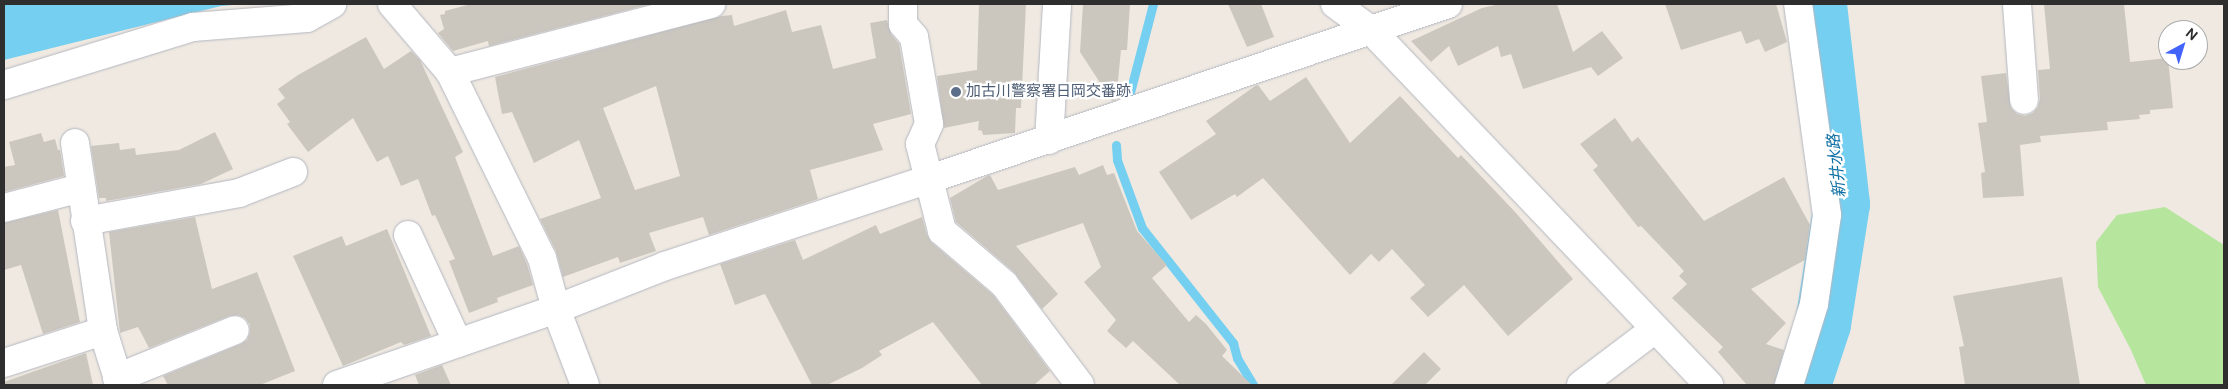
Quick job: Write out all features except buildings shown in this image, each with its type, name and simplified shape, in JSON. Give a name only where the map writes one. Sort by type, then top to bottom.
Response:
[{"type":"street","points":[[4,84],[193,27],[308,18],[332,4]]},
{"type":"street","points":[[392,4],[450,72],[542,258],[556,309],[585,385]]},
{"type":"street","points":[[450,72],[646,12],[711,4]]},
{"type":"street","points":[[903,4],[903,24],[914,37],[929,124],[920,144],[927,180],[942,231],[1004,284],[1080,385]]},
{"type":"street","points":[[1049,140],[1057,4]]},
{"type":"street","points":[[1335,4],[1372,31],[1709,385]]},
{"type":"street","points":[[1372,4],[1372,31]]},
{"type":"street","points":[[337,385],[556,309],[665,266],[1049,140],[1448,4]]},
{"type":"street","points":[[1789,385],[1814,304],[1827,216],[1798,4]]},
{"type":"street","points":[[2017,4],[2024,100]]},
{"type":"street","points":[[75,143],[80,188],[103,331],[118,382],[235,330]]},
{"type":"street","points":[[85,221],[239,193],[293,172]]},
{"type":"street","points":[[4,208],[80,188]]},
{"type":"street","points":[[408,235],[458,343]]},
{"type":"street","points":[[1581,385],[1655,329]]},
{"type":"street","points":[[4,363],[103,331]]},
{"type":"green space","points":[[2165,207],[2224,245],[2224,385],[2146,385],[2131,350],[2098,287],[2096,242],[2117,215]]},
{"type":"water","points":[[4,4],[244,4],[221,6],[4,60]]},
{"type":"waterway","points":[[1128,100],[1153,4]]},
{"type":"waterway","name":"新井水路","points":[[1803,385],[1823,324],[1842,204],[1819,4]]},
{"type":"waterway","points":[[1116,145],[1117,160],[1142,228],[1233,343],[1237,358],[1253,385]]},
{"type":"place","name":"加古川警察署日岡交番跡","points":[[956,92]]}]
